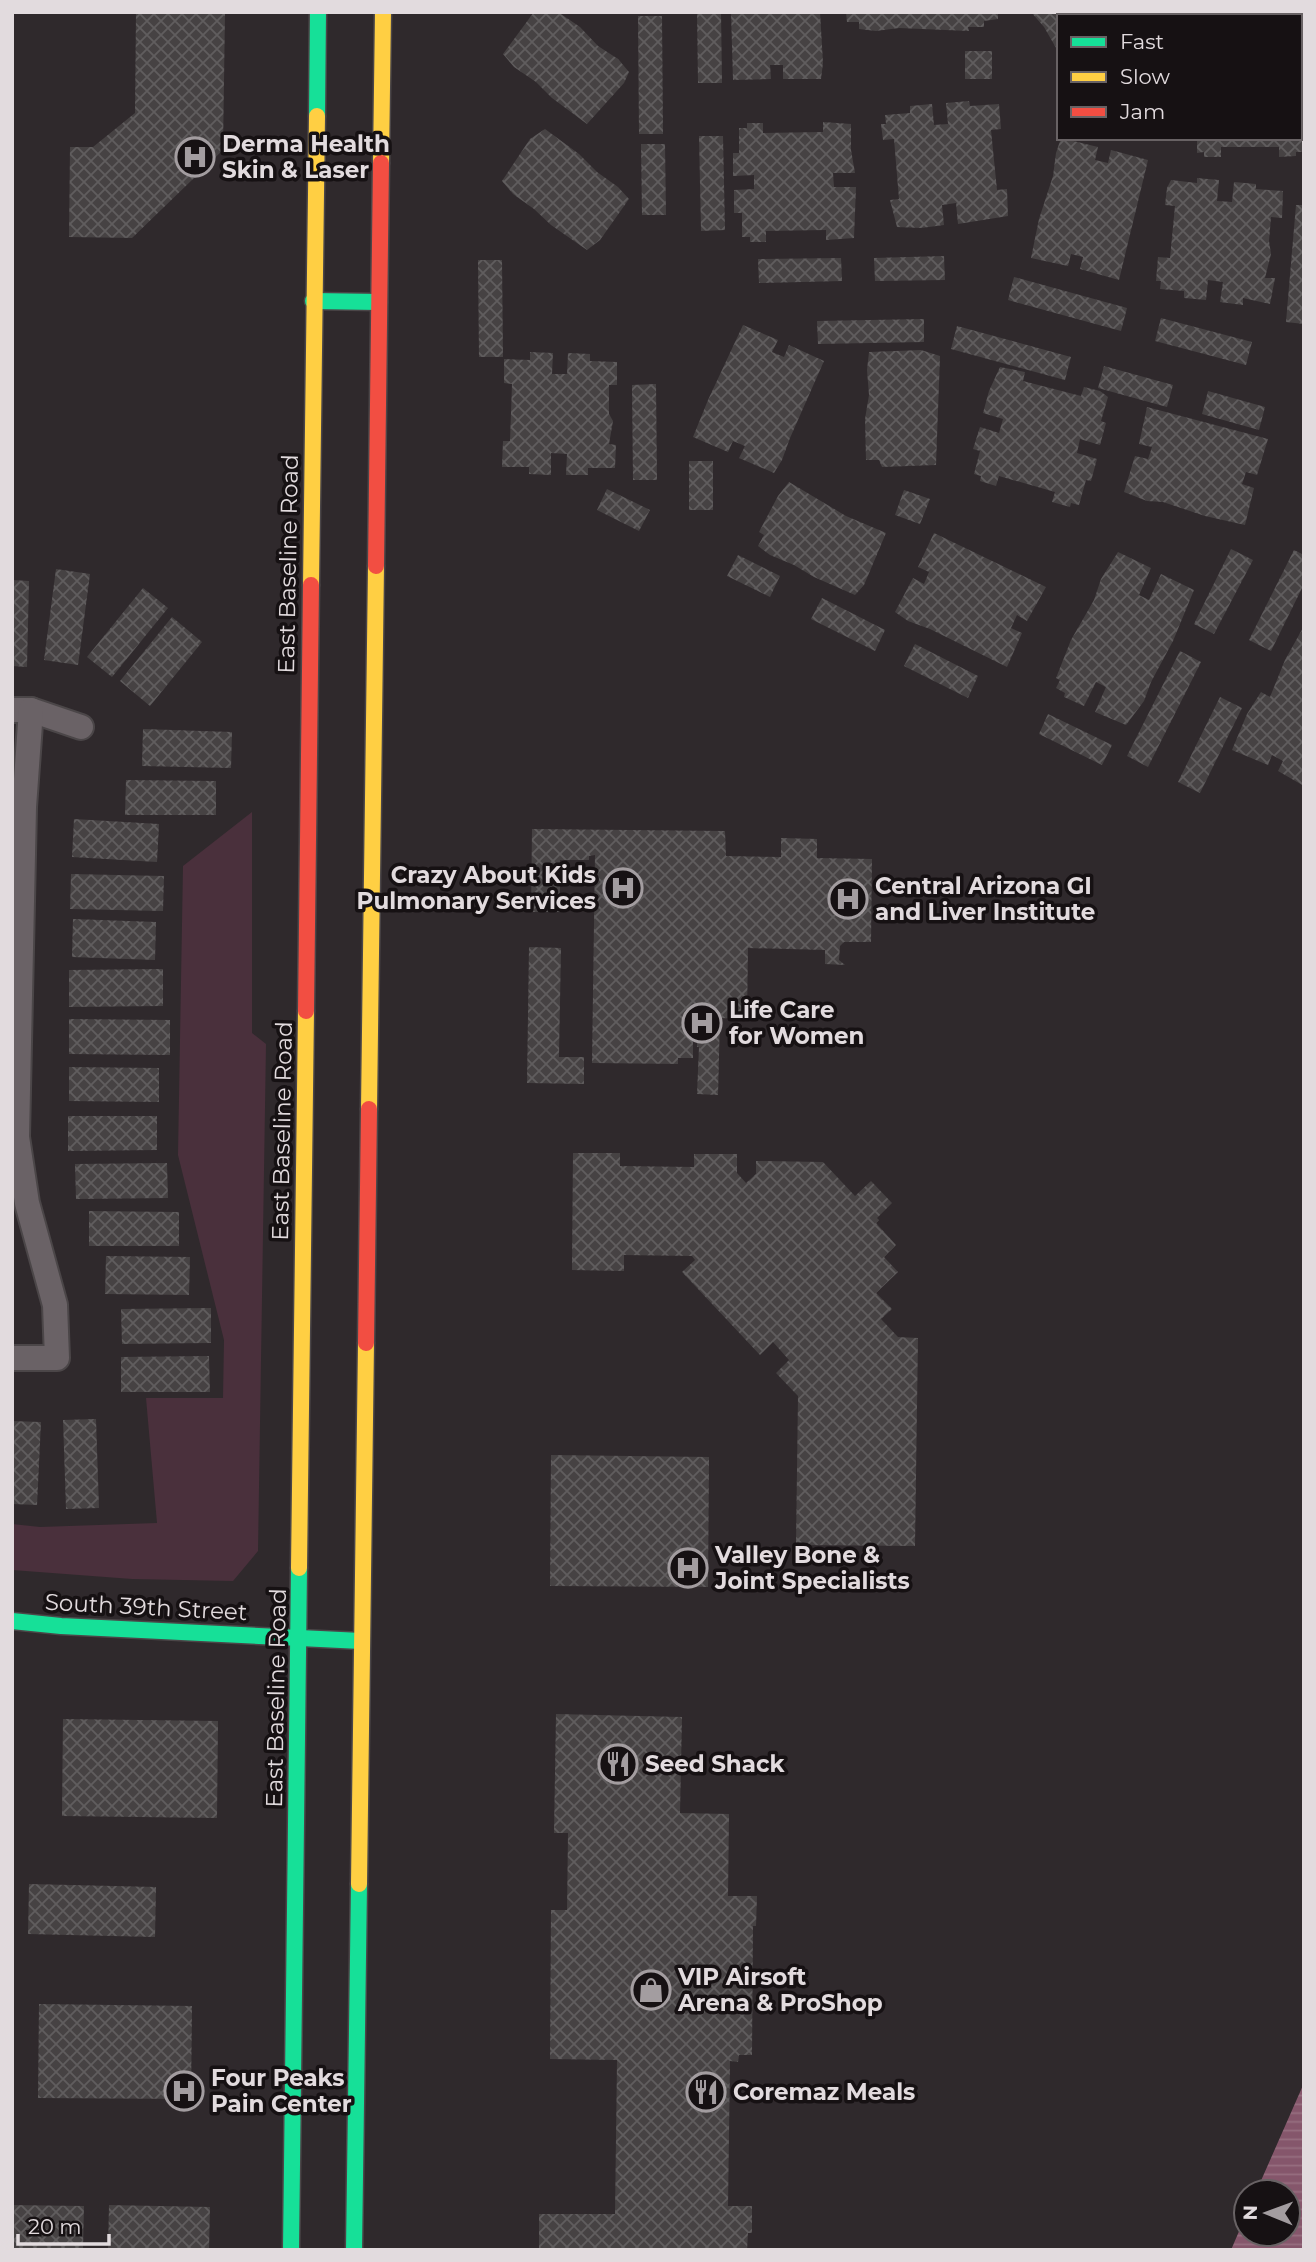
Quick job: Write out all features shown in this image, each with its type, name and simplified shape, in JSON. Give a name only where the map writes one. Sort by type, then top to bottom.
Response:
[{"type":"main road","name":"East Baseline Road","points":[[291,2250],[318,12]]},
{"type":"main road","points":[[354,2250],[383,12]]},
{"type":"main road","points":[[313,301],[379,302]]},
{"type":"main road","name":"South 39th Street","points":[[12,1621],[61,1626],[361,1641]]},
{"type":"street","points":[[12,1358],[57,1358],[55,1305],[27,1203],[17,1138],[24,807],[22,710],[81,727]]},
{"type":"shaded area","points":[[252,812],[252,1033],[266,1044],[258,1551],[233,1581],[132,1579],[12,1570],[12,1524],[40,1527],[157,1523],[146,1398],[223,1398],[224,1340],[178,1155],[183,866]]},
{"type":"shaded area","points":[[1304,2083],[1304,2250],[1231,2250],[1232,2248],[1302,2248],[1302,2178],[1262,2178]]},
{"type":"building","points":[[136,12],[225,12],[223,150],[132,238],[69,237],[70,147],[93,147],[135,113]]},
{"type":"building","points":[[534,12],[558,12],[618,59],[629,72],[624,83],[587,124],[514,67],[503,54]]},
{"type":"building","points":[[697,12],[721,12],[722,83],[698,83]]},
{"type":"building","points":[[731,12],[820,12],[823,63],[821,79],[783,79],[783,65],[770,65],[771,79],[733,80]]},
{"type":"building","points":[[846,12],[998,12],[998,19],[984,21],[984,27],[968,27],[969,31],[899,28],[876,31],[859,29],[859,22],[847,22]]},
{"type":"building","points":[[1031,12],[1139,14],[1057,14],[1057,50],[1044,27]]},
{"type":"building","points":[[1184,12],[1255,12],[1255,14]]},
{"type":"building","points":[[1304,12],[1304,33],[1302,14],[1287,14]]},
{"type":"building","points":[[638,16],[662,16],[663,134],[639,134]]},
{"type":"building","points":[[1302,43],[1304,43],[1302,92]]},
{"type":"building","points":[[965,51],[992,51],[992,79],[965,79]]},
{"type":"building","points":[[969,101],[970,106],[999,104],[1001,129],[991,130],[997,190],[1007,189],[1008,216],[958,224],[956,203],[942,205],[944,225],[897,227],[890,200],[899,199],[894,139],[883,140],[881,124],[886,124],[885,115],[910,113],[910,106],[932,104],[934,125],[948,124],[946,103]]},
{"type":"building","points":[[1304,106],[1304,152],[1296,152],[1296,156],[1279,157],[1279,147],[1221,147],[1221,157],[1204,157],[1204,152],[1197,153],[1197,140],[1302,140]]},
{"type":"building","points":[[823,122],[851,124],[851,150],[855,173],[833,173],[834,187],[856,187],[854,238],[826,240],[826,230],[766,231],[766,242],[750,242],[750,237],[742,237],[742,213],[734,213],[734,190],[754,189],[754,175],[733,176],[733,153],[739,153],[739,128],[747,128],[747,123],[763,123],[763,133],[823,132]]},
{"type":"building","points":[[545,129],[579,154],[629,199],[600,240],[587,250],[551,225],[513,194],[502,181],[530,139]]},
{"type":"building","points":[[699,136],[723,136],[725,230],[701,231]]},
{"type":"building","points":[[1060,140],[1069,140],[1098,147],[1095,160],[1108,163],[1111,150],[1148,160],[1119,280],[1080,269],[1083,257],[1071,254],[1068,266],[1031,258],[1039,219],[1053,176]]},
{"type":"building","points":[[641,144],[665,144],[666,215],[642,215]]},
{"type":"building","points":[[1197,178],[1219,180],[1217,201],[1232,202],[1234,182],[1256,184],[1256,189],[1283,191],[1282,218],[1271,217],[1271,254],[1265,278],[1275,278],[1270,304],[1243,298],[1243,305],[1220,302],[1223,282],[1208,280],[1206,300],[1184,298],[1184,291],[1160,289],[1161,281],[1156,281],[1158,257],[1170,258],[1175,206],[1165,205],[1167,188],[1171,180],[1197,183]]},
{"type":"building","points":[[1296,205],[1304,205],[1304,324],[1286,322]]},
{"type":"building","points":[[944,256],[945,280],[875,281],[874,258]]},
{"type":"building","points":[[841,258],[842,281],[759,283],[758,259]]},
{"type":"building","points":[[478,260],[502,260],[503,357],[479,357]]},
{"type":"building","points":[[1014,277],[1127,308],[1121,331],[1008,300]]},
{"type":"building","points":[[1161,318],[1252,342],[1246,365],[1155,341]]},
{"type":"building","points":[[924,319],[924,342],[818,344],[817,321]]},
{"type":"building","points":[[743,325],[778,340],[772,352],[784,357],[789,345],[824,361],[774,473],[739,458],[745,446],[733,441],[728,452],[693,437]]},
{"type":"building","points":[[957,326],[1071,357],[1065,380],[951,349]]},
{"type":"building","points":[[921,350],[940,356],[936,465],[882,467],[879,460],[866,460],[865,419],[869,395],[869,352]]},
{"type":"building","points":[[530,352],[553,353],[552,374],[567,374],[568,353],[590,354],[590,361],[617,362],[617,385],[609,385],[609,414],[613,421],[609,444],[616,445],[615,468],[588,468],[588,475],[566,475],[567,454],[551,453],[551,475],[529,474],[529,467],[502,467],[503,441],[510,441],[512,384],[504,383],[504,359],[530,360]]},
{"type":"building","points":[[1104,366],[1173,385],[1167,407],[1098,388]]},
{"type":"building","points":[[1000,367],[1025,372],[1023,381],[1081,396],[1084,387],[1100,391],[1108,397],[1101,421],[1106,423],[1100,445],[1080,439],[1077,453],[1097,459],[1091,481],[1086,480],[1079,505],[1071,503],[1070,507],[1052,502],[1055,492],[999,476],[996,486],[980,481],[981,476],[974,474],[980,451],[973,449],[980,427],[999,433],[1003,419],[983,413]]},
{"type":"building","points":[[656,384],[657,480],[633,480],[632,385]]},
{"type":"building","points":[[1208,391],[1265,407],[1259,430],[1202,414]]},
{"type":"building","points":[[1147,407],[1268,439],[1257,475],[1246,472],[1242,484],[1254,488],[1245,525],[1205,516],[1163,502],[1147,501],[1124,492],[1135,456],[1148,459],[1152,447],[1139,444]]},
{"type":"building","points":[[689,461],[713,461],[713,510],[689,510]]},
{"type":"building","points":[[789,482],[846,516],[886,533],[864,585],[855,595],[770,555],[758,546],[764,535],[759,532],[778,496]]},
{"type":"building","points":[[607,489],[650,510],[639,531],[597,510]]},
{"type":"building","points":[[904,490],[930,499],[920,524],[895,515]]},
{"type":"building","points":[[934,533],[1046,587],[1027,621],[1017,615],[1011,628],[1022,633],[1007,667],[908,621],[895,612],[913,578],[924,584],[929,572],[918,567]]},
{"type":"building","points":[[1231,549],[1253,560],[1214,634],[1194,624]]},
{"type":"building","points":[[1294,550],[1304,555],[1304,584],[1271,651],[1249,640]]},
{"type":"building","points":[[1118,552],[1151,568],[1139,595],[1149,600],[1161,574],[1194,590],[1144,701],[1126,725],[1095,712],[1106,687],[1096,682],[1084,706],[1064,697],[1065,693],[1056,688],[1060,680],[1056,678],[1071,640],[1094,600],[1101,579]]},
{"type":"building","points":[[738,555],[780,576],[770,597],[727,576]]},
{"type":"building","points":[[56,569],[90,574],[78,665],[44,660]]},
{"type":"building","points":[[12,580],[29,581],[27,667],[12,666]]},
{"type":"building","points":[[143,588],[168,608],[112,677],[87,657]]},
{"type":"building","points":[[822,598],[885,630],[875,651],[811,619]]},
{"type":"building","points":[[172,617],[202,642],[150,706],[120,681]]},
{"type":"building","points":[[1304,626],[1304,786],[1278,771],[1283,761],[1272,755],[1268,765],[1232,750],[1247,714],[1261,692],[1270,697],[1285,660]]},
{"type":"building","points":[[915,644],[978,676],[968,698],[904,666]]},
{"type":"building","points":[[1180,651],[1201,662],[1148,767],[1127,756]]},
{"type":"building","points":[[1220,697],[1242,708],[1200,793],[1178,782]]},
{"type":"building","points":[[1048,714],[1112,745],[1102,765],[1039,734]]},
{"type":"building","points":[[143,729],[232,732],[231,768],[142,766]]},
{"type":"building","points":[[126,780],[216,781],[216,815],[125,815]]},
{"type":"building","points":[[74,819],[159,824],[157,862],[72,857]]},
{"type":"building","points":[[532,829],[725,831],[726,856],[781,857],[781,838],[817,839],[817,858],[872,859],[871,942],[844,942],[840,946],[839,960],[845,965],[825,964],[825,950],[748,948],[747,1019],[720,1018],[718,1095],[697,1094],[697,1041],[693,1041],[693,1058],[678,1058],[678,1064],[592,1063],[595,855],[589,856],[589,860],[560,860],[560,912],[531,912]]},
{"type":"building","points":[[71,874],[164,876],[163,911],[70,909]]},
{"type":"building","points":[[73,919],[156,922],[155,960],[72,957]]},
{"type":"building","points":[[529,947],[561,948],[559,1057],[584,1057],[584,1084],[527,1083]]},
{"type":"building","points":[[163,969],[163,1006],[69,1007],[69,970]]},
{"type":"building","points":[[69,1019],[170,1020],[170,1055],[69,1054]]},
{"type":"building","points":[[69,1067],[159,1068],[159,1102],[69,1101]]},
{"type":"building","points":[[68,1116],[157,1116],[157,1150],[68,1151]]},
{"type":"building","points":[[573,1153],[620,1153],[620,1166],[694,1167],[694,1154],[737,1154],[737,1173],[746,1183],[756,1174],[756,1161],[823,1162],[855,1196],[871,1181],[892,1203],[877,1218],[879,1220],[876,1223],[896,1245],[884,1257],[898,1272],[876,1293],[892,1309],[881,1319],[898,1337],[918,1338],[915,1546],[796,1545],[798,1396],[776,1373],[789,1360],[773,1342],[760,1355],[682,1272],[695,1260],[692,1256],[624,1255],[624,1271],[572,1270]]},
{"type":"building","points":[[167,1163],[168,1198],[76,1199],[75,1164]]},
{"type":"building","points":[[89,1211],[179,1212],[179,1246],[89,1246]]},
{"type":"building","points":[[106,1256],[190,1257],[189,1295],[105,1294]]},
{"type":"building","points":[[211,1308],[211,1343],[122,1344],[121,1309]]},
{"type":"building","points":[[209,1356],[210,1392],[121,1392],[121,1357]]},
{"type":"building","points":[[96,1419],[99,1508],[66,1509],[63,1420]]},
{"type":"building","points":[[12,1421],[41,1422],[37,1505],[12,1504]]},
{"type":"building","points":[[551,1455],[709,1457],[708,1587],[550,1586]]},
{"type":"building","points":[[556,1714],[682,1717],[680,1813],[729,1814],[728,1896],[757,1896],[756,1926],[753,1926],[752,2055],[739,2055],[738,2062],[730,2061],[728,2206],[752,2206],[752,2233],[748,2233],[747,2250],[539,2250],[539,2214],[615,2214],[617,2060],[550,2059],[551,1910],[567,1910],[568,1833],[554,1833]]},
{"type":"building","points":[[63,1719],[218,1721],[217,1818],[62,1816]]},
{"type":"building","points":[[29,1884],[156,1887],[155,1937],[28,1934]]},
{"type":"building","points":[[39,2004],[192,2006],[191,2099],[38,2098]]},
{"type":"building","points":[[12,2205],[84,2206],[83,2250],[12,2250]]},
{"type":"building","points":[[109,2205],[210,2207],[209,2250],[108,2250]]},
{"type":"traffic: fast","points":[[317,116],[318,12]]},
{"type":"traffic: fast","points":[[313,301],[379,302]]},
{"type":"traffic: fast","points":[[291,2250],[299,1568]]},
{"type":"traffic: fast","points":[[12,1621],[61,1626],[361,1641]]},
{"type":"traffic: fast","points":[[354,2250],[359,1884]]},
{"type":"traffic: slow","points":[[381,163],[383,12]]},
{"type":"traffic: slow","points":[[311,585],[317,116]]},
{"type":"traffic: slow","points":[[369,1109],[376,566]]},
{"type":"traffic: slow","points":[[299,1568],[306,1011]]},
{"type":"traffic: slow","points":[[359,1884],[366,1343]]},
{"type":"traffic: jam","points":[[376,566],[381,163]]},
{"type":"traffic: jam","points":[[306,1011],[311,585]]},
{"type":"traffic: jam","points":[[366,1343],[369,1109]]},
{"type":"place","name":"Derma Health Skin & Laser","points":[[195,157]]},
{"type":"place","name":"Crazy About Kids Pulmonary Services","points":[[623,888]]},
{"type":"place","name":"Central Arizona GI and Liver Institute","points":[[848,899]]},
{"type":"place","name":"Life Care for Women","points":[[702,1023]]},
{"type":"place","name":"Valley Bone & Joint Specialists","points":[[688,1568]]},
{"type":"place","name":"Seed Shack","points":[[618,1764]]},
{"type":"place","name":"VIP Airsoft Arena & ProShop","points":[[651,1990]]},
{"type":"place","name":"Four Peaks Pain Center","points":[[184,2091]]},
{"type":"place","name":"Coremaz Meals","points":[[706,2092]]}]
